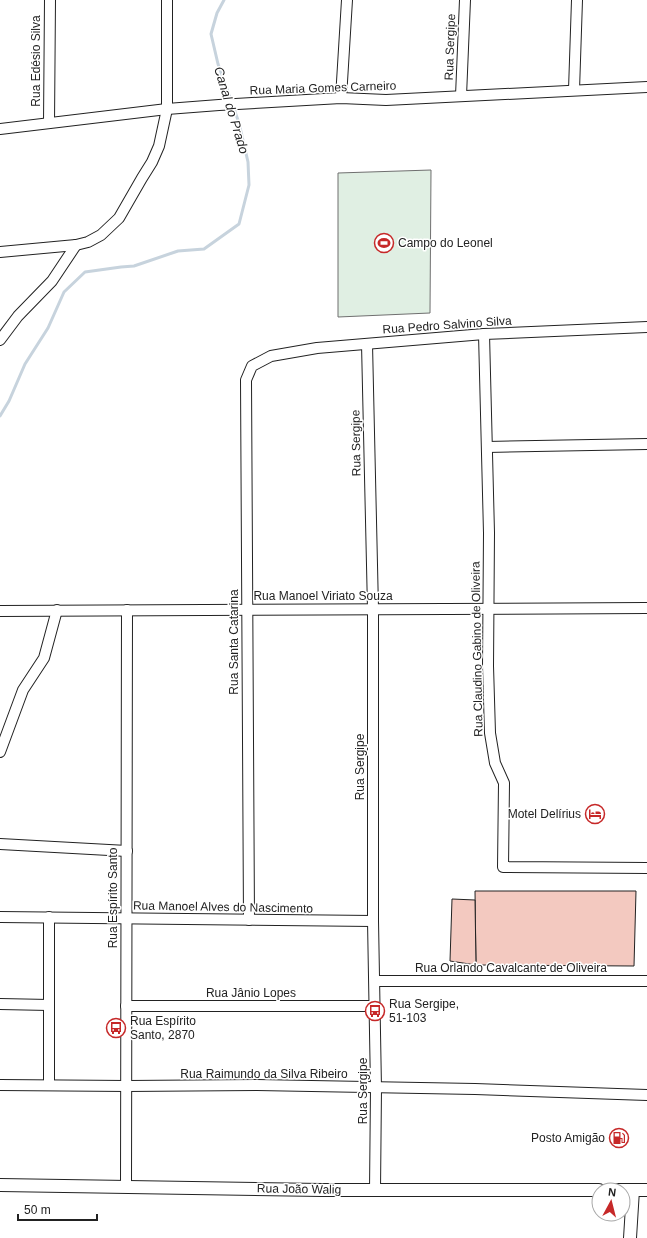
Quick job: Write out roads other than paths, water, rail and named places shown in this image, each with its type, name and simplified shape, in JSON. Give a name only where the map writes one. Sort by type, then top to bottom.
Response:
[{"type":"street","name":"Rua Edésio Silva","points":[[49,123],[50,0]]},
{"type":"street","points":[[0,252],[76,245],[88,242],[101,235],[119,218],[152,162],[159,146],[167,109],[167,0]]},
{"type":"street","points":[[341,98],[347,0]]},
{"type":"street","name":"Rua Sergipe","points":[[461,96],[465,0]]},
{"type":"street","points":[[574,90],[577,0]]},
{"type":"street","name":"Rua Maria Gomes Carneiro","points":[[0,128],[167,109],[219,105],[341,98],[386,100],[647,87]]},
{"type":"street","points":[[0,340],[18,316],[52,281],[76,245]]},
{"type":"street","name":"Rua Pedro Salvino Silva","points":[[252,366],[270,356],[317,348],[484,334],[647,327]]},
{"type":"street","name":"Rua Claudino Gabino de Oliveira","points":[[484,334],[489,533],[488,666],[490,733],[495,763],[504,783],[503,867],[647,868]]},
{"type":"street","name":"Rua Sergipe","points":[[367,344],[373,609],[373,921],[376,1088],[375,1190]]},
{"type":"street","name":"Rua Santa Catarina","points":[[249,920],[246,380],[252,366]]},
{"type":"street","points":[[487,447],[647,444]]},
{"type":"street","name":"Rua Manoel Viriato Souza","points":[[0,611],[647,608]]},
{"type":"street","points":[[0,752],[23,690],[44,658],[57,610]]},
{"type":"street","name":"Rua Espírito Santo","points":[[126,1187],[127,610]]},
{"type":"street","points":[[0,844],[127,851]]},
{"type":"street","name":"Rua Manoel Alves do Nascimento","points":[[0,917],[373,921]]},
{"type":"street","points":[[49,917],[49,1085]]},
{"type":"street","name":"Rua Orlando Cavalcante de Oliveira","points":[[375,981],[647,981]]},
{"type":"street","points":[[0,1004],[49,1004]]},
{"type":"street","name":"Rua Jânio Lopes","points":[[126,1006],[375,1006]]},
{"type":"street","name":"Rua Raimundo da Silva Ribeiro","points":[[0,1085],[257,1085],[475,1089],[647,1095]]},
{"type":"street","name":"Rua João Walig","points":[[0,1185],[375,1190],[591,1190]]},
{"type":"street","points":[[630,1238],[633,1190],[647,1190]]},
{"type":"waterway","name":"Canal do Prado","points":[[0,416],[9,401],[25,364],[48,328],[64,292],[85,272],[134,266],[178,251],[204,249],[239,224],[249,185],[248,162],[239,123],[218,64],[211,34],[217,13],[224,0]]},
{"type":"place","name":"Campo do Leonel","points":[[384,243]]},
{"type":"place","name":"Motel Delírius","points":[[595,814]]},
{"type":"place","name":"Rua Sergipe, 51-103","points":[[375,1011]]},
{"type":"place","name":"Rua Espírito Santo, 2870","points":[[116,1028]]},
{"type":"place","name":"Posto Amigão","points":[[619,1138]]}]
